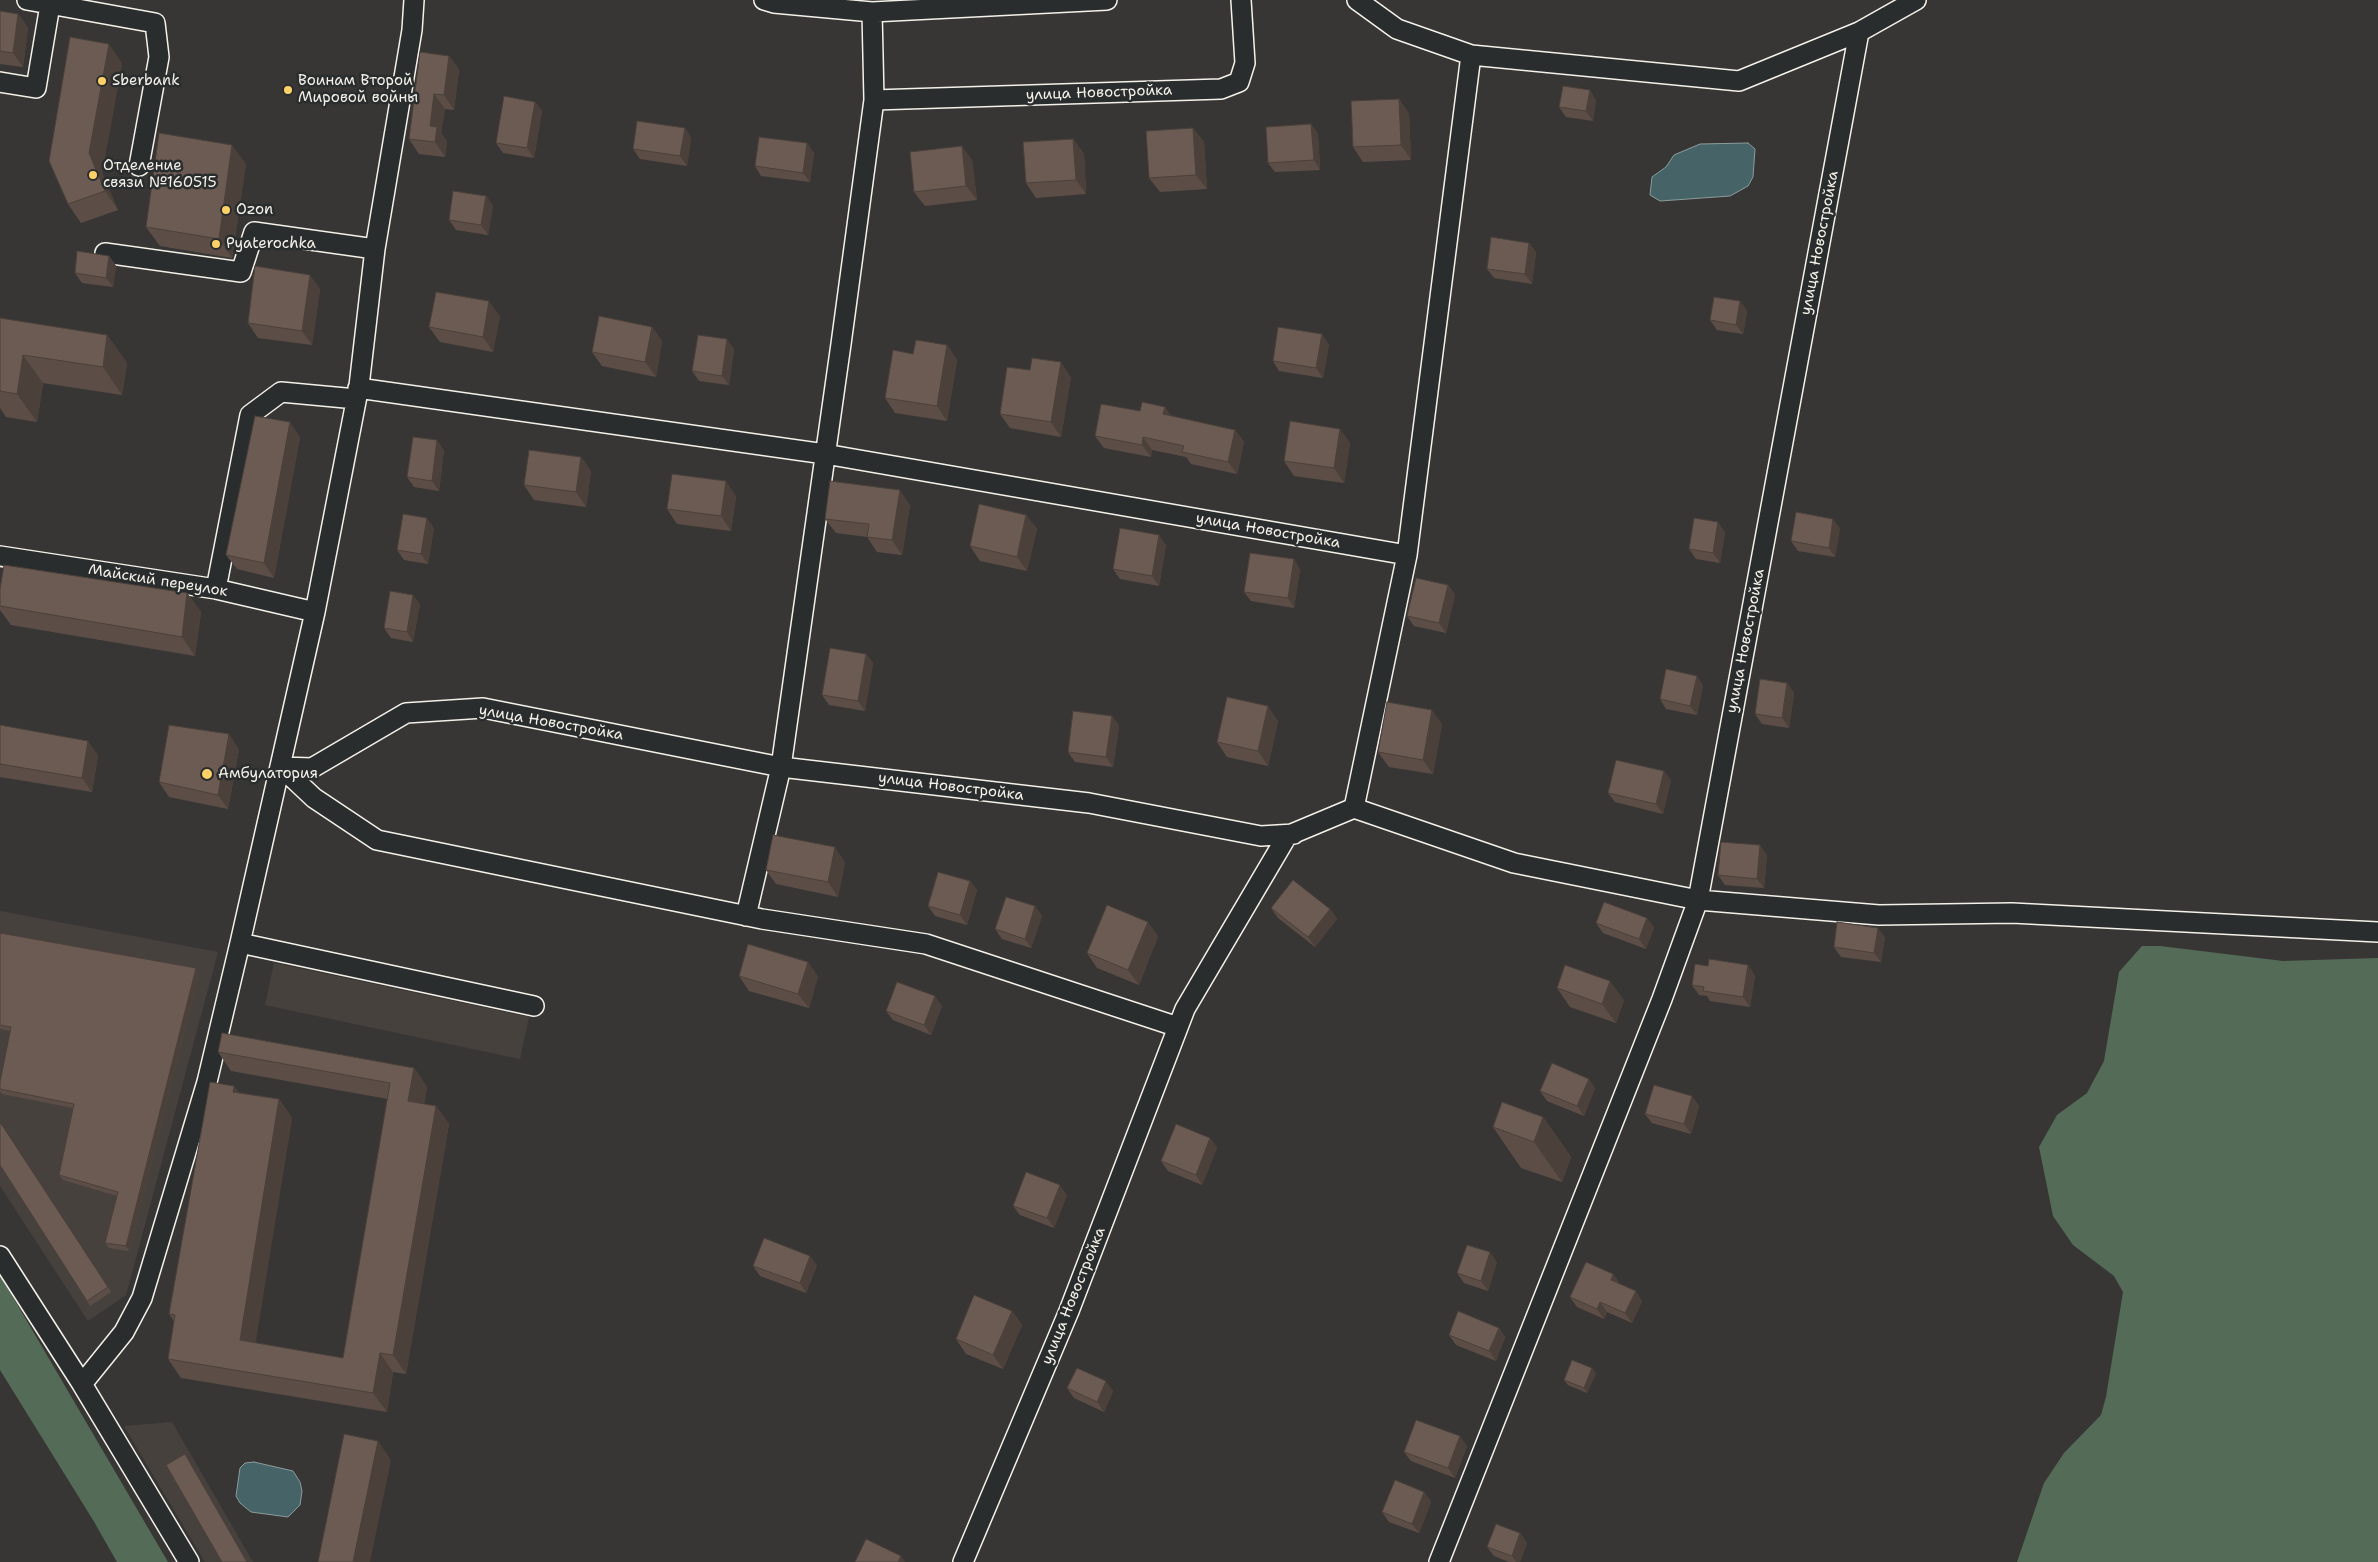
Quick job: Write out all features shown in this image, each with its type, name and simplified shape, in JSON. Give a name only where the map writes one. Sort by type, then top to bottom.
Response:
[{"type":"street","points":[[26,0],[155,23],[159,57],[139,166]]},
{"type":"street","points":[[82,1384],[124,1332],[142,1298],[207,1082],[281,767],[315,612],[357,393],[374,249],[412,30],[414,0]]},
{"type":"street","points":[[764,0],[774,3],[872,12],[1107,0]]},
{"type":"street","name":"улица Новостройка","points":[[874,100],[1221,89],[1239,82],[1245,63],[1240,0]]},
{"type":"street","points":[[1357,0],[1397,29],[1471,55],[1740,81],[1859,32],[1916,0]]},
{"type":"street","points":[[0,82],[36,88],[50,5]]},
{"type":"street","points":[[746,916],[781,767],[825,454],[874,100],[872,12]]},
{"type":"street","name":"улица Новостройка","points":[[1440,1562],[1662,999],[1698,900],[1859,32]]},
{"type":"street","points":[[1471,55],[1407,555],[1354,808],[1514,863],[1698,900],[1879,915],[2012,913],[2378,932]]},
{"type":"street","points":[[105,253],[241,272],[254,232],[374,249]]},
{"type":"street","name":"улица Новостройка","points":[[216,589],[250,415],[281,392],[357,393],[825,454],[1407,555]]},
{"type":"street","name":"Майский переулок","points":[[0,556],[216,589],[315,612]]},
{"type":"street","name":"улица Новостройка","points":[[281,767],[312,768],[406,713],[483,708],[781,767],[1089,803],[1261,836],[1294,834]]},
{"type":"street","points":[[281,767],[314,798],[377,840],[746,916],[926,944],[1178,1026]]},
{"type":"street","name":"улица Новостройка","points":[[963,1562],[1069,1311],[1185,1009],[1287,836],[1354,808]]},
{"type":"street","points":[[240,943],[534,1006]]},
{"type":"street","points":[[0,1256],[82,1384],[189,1562]]},
{"type":"shaded area","points":[[0,911],[218,952],[126,1295],[88,1321],[0,1186]]},
{"type":"shaded area","points":[[274,963],[529,1017],[520,1059],[265,1005]]},
{"type":"shaded area","points":[[172,1422],[253,1562],[205,1562],[124,1426]]},
{"type":"green space","points":[[2142,946],[2160,946],[2283,961],[2378,958],[2378,1562],[2017,1562],[2044,1483],[2064,1453],[2101,1415],[2106,1397],[2123,1292],[2114,1276],[2073,1245],[2053,1216],[2039,1147],[2057,1115],[2087,1093],[2104,1061],[2119,972]]},
{"type":"green space","points":[[0,1275],[168,1562],[117,1562],[0,1370]]},
{"type":"water","points":[[1748,143],[1755,149],[1753,177],[1748,186],[1730,196],[1660,201],[1650,195],[1652,177],[1666,167],[1674,155],[1700,144]]},
{"type":"water","points":[[254,1462],[293,1471],[300,1482],[302,1491],[300,1505],[288,1517],[251,1512],[240,1503],[236,1496],[240,1468],[245,1463]]},
{"type":"building","points":[[0,11],[18,14],[13,53],[0,51]]},
{"type":"building","points":[[70,37],[109,44],[89,153],[105,191],[68,204],[49,161]]},
{"type":"building","points":[[420,52],[449,56],[444,95],[434,94],[430,126],[437,127],[435,142],[409,139]]},
{"type":"building","points":[[1563,86],[1590,90],[1586,111],[1559,107]]},
{"type":"building","points":[[504,96],[535,102],[527,148],[496,143]]},
{"type":"building","points":[[1399,99],[1401,145],[1353,147],[1351,101]]},
{"type":"building","points":[[637,121],[685,128],[680,156],[633,149]]},
{"type":"building","points":[[1311,124],[1314,160],[1268,163],[1266,127]]},
{"type":"building","points":[[1193,128],[1196,175],[1149,178],[1146,131]]},
{"type":"building","points":[[159,133],[232,145],[219,239],[146,227]]},
{"type":"building","points":[[759,137],[807,143],[803,173],[755,166]]},
{"type":"building","points":[[1073,139],[1076,180],[1026,183],[1023,142]]},
{"type":"building","points":[[962,146],[966,186],[914,192],[910,152]]},
{"type":"building","points":[[453,191],[486,196],[481,225],[449,220]]},
{"type":"building","points":[[1491,237],[1529,243],[1525,274],[1487,269]]},
{"type":"building","points":[[77,251],[109,256],[106,278],[75,273]]},
{"type":"building","points":[[255,266],[310,275],[302,331],[248,323]]},
{"type":"building","points":[[436,292],[489,301],[483,337],[429,327]]},
{"type":"building","points":[[1714,297],[1740,301],[1736,325],[1710,320]]},
{"type":"building","points":[[599,316],[652,327],[645,362],[592,352]]},
{"type":"building","points":[[0,318],[107,335],[103,367],[23,355],[17,394],[0,391]]},
{"type":"building","points":[[1278,327],[1322,334],[1316,368],[1273,361]]},
{"type":"building","points":[[698,335],[727,339],[722,376],[692,371]]},
{"type":"building","points":[[916,340],[947,345],[937,406],[885,398],[893,350],[913,354]]},
{"type":"building","points":[[1032,358],[1061,362],[1051,422],[1000,414],[1007,367],[1030,370]]},
{"type":"building","points":[[1142,402],[1165,407],[1163,414],[1235,430],[1228,462],[1182,452],[1184,446],[1143,437],[1142,445],[1095,436],[1101,404],[1140,411]]},
{"type":"building","points":[[255,416],[290,422],[264,563],[226,555]]},
{"type":"building","points":[[1290,421],[1340,429],[1334,468],[1284,461]]},
{"type":"building","points":[[413,437],[437,440],[432,481],[407,477]]},
{"type":"building","points":[[529,450],[581,457],[576,492],[524,485]]},
{"type":"building","points":[[672,474],[726,481],[721,516],[667,509]]},
{"type":"building","points":[[830,481],[900,490],[892,540],[867,537],[869,524],[825,519]]},
{"type":"building","points":[[979,504],[1026,515],[1017,557],[970,546]]},
{"type":"building","points":[[1796,512],[1833,519],[1829,548],[1791,541]]},
{"type":"building","points":[[403,514],[427,518],[421,554],[397,550]]},
{"type":"building","points":[[1694,518],[1718,522],[1713,553],[1689,549]]},
{"type":"building","points":[[1120,528],[1159,535],[1152,576],[1113,569]]},
{"type":"building","points":[[1250,553],[1294,559],[1288,598],[1244,592]]},
{"type":"building","points":[[4,565],[187,593],[182,637],[0,606],[0,589]]},
{"type":"building","points":[[1416,578],[1448,585],[1439,623],[1407,616]]},
{"type":"building","points":[[390,591],[413,595],[407,632],[384,628]]},
{"type":"building","points":[[830,648],[866,654],[858,701],[822,695]]},
{"type":"building","points":[[1666,669],[1697,676],[1690,706],[1660,699]]},
{"type":"building","points":[[1760,679],[1787,683],[1782,718],[1755,714]]},
{"type":"building","points":[[1227,697],[1268,706],[1258,751],[1217,742]]},
{"type":"building","points":[[1387,702],[1432,710],[1423,760],[1378,752]]},
{"type":"building","points":[[1073,711],[1112,716],[1106,757],[1068,752]]},
{"type":"building","points":[[0,725],[88,741],[82,778],[0,764]]},
{"type":"building","name":"Амбулатория","points":[[169,725],[229,734],[218,795],[159,782]]},
{"type":"building","points":[[1616,760],[1664,771],[1656,804],[1608,793]]},
{"type":"building","points":[[773,835],[835,847],[828,882],[766,870]]},
{"type":"building","points":[[1721,842],[1760,845],[1757,879],[1718,875]]},
{"type":"building","points":[[938,872],[970,881],[960,915],[928,906]]},
{"type":"building","points":[[1293,880],[1330,909],[1308,937],[1271,908]]},
{"type":"building","points":[[1006,897],[1035,906],[1025,939],[995,929]]},
{"type":"building","points":[[1604,902],[1647,918],[1639,939],[1596,923]]},
{"type":"building","points":[[1107,905],[1148,922],[1128,970],[1087,953]]},
{"type":"building","points":[[1837,922],[1878,928],[1874,953],[1834,947]]},
{"type":"building","points":[[0,933],[196,968],[126,1246],[105,1243],[118,1192],[59,1175],[74,1104],[0,1089],[11,1027],[0,1025]]},
{"type":"building","points":[[748,944],[808,962],[798,994],[739,976]]},
{"type":"building","points":[[1709,959],[1748,965],[1743,997],[1703,991],[1704,987],[1692,985],[1695,964],[1708,966]]},
{"type":"building","points":[[1565,965],[1610,981],[1602,1004],[1557,988]]},
{"type":"building","points":[[897,982],[935,996],[924,1025],[886,1011]]},
{"type":"building","points":[[222,1033],[414,1068],[408,1101],[436,1106],[393,1355],[380,1353],[373,1393],[168,1359],[175,1315],[169,1314],[210,1082],[234,1086],[233,1092],[279,1099],[240,1340],[343,1358],[390,1083],[218,1052]]},
{"type":"building","points":[[1552,1063],[1589,1079],[1577,1106],[1540,1091]]},
{"type":"building","points":[[1654,1085],[1692,1096],[1684,1124],[1645,1114]]},
{"type":"building","points":[[1502,1102],[1543,1117],[1534,1142],[1493,1127]]},
{"type":"building","points":[[0,1122],[108,1287],[87,1301],[0,1165]]},
{"type":"building","points":[[1176,1124],[1210,1138],[1196,1175],[1161,1161]]},
{"type":"building","points":[[1026,1172],[1060,1185],[1047,1218],[1013,1206]]},
{"type":"building","points":[[764,1238],[810,1256],[800,1283],[753,1266]]},
{"type":"building","points":[[1467,1245],[1490,1252],[1481,1281],[1457,1273]]},
{"type":"building","points":[[1586,1262],[1613,1274],[1611,1280],[1636,1291],[1625,1313],[1600,1302],[1597,1309],[1570,1297]]},
{"type":"building","points":[[974,1295],[1012,1311],[993,1355],[956,1339]]},
{"type":"building","points":[[1458,1311],[1499,1328],[1489,1351],[1449,1335]]},
{"type":"building","points":[[1572,1360],[1592,1368],[1584,1388],[1564,1380]]},
{"type":"building","points":[[1077,1368],[1106,1381],[1097,1402],[1067,1388]]},
{"type":"building","points":[[1416,1420],[1460,1436],[1448,1468],[1404,1452]]},
{"type":"building","points":[[344,1434],[378,1441],[353,1562],[318,1562]]},
{"type":"building","points":[[185,1454],[247,1562],[222,1562],[166,1465]]},
{"type":"building","points":[[1395,1480],[1424,1492],[1412,1524],[1382,1512]]},
{"type":"building","points":[[1496,1524],[1520,1533],[1512,1556],[1487,1547]]},
{"type":"building","points":[[866,1539],[901,1556],[898,1562],[855,1562]]},
{"type":"place","name":"Sberbank","points":[[102,81]]},
{"type":"place","name":"Воинам Второй Мировой войны","points":[[288,90]]},
{"type":"place","name":"Отделение связи №160515","points":[[93,175]]},
{"type":"place","name":"Ozon","points":[[226,210]]},
{"type":"place","name":"Pyaterochka","points":[[216,244]]},
{"type":"place","name":"Амбулатория","points":[[207,774]]}]
